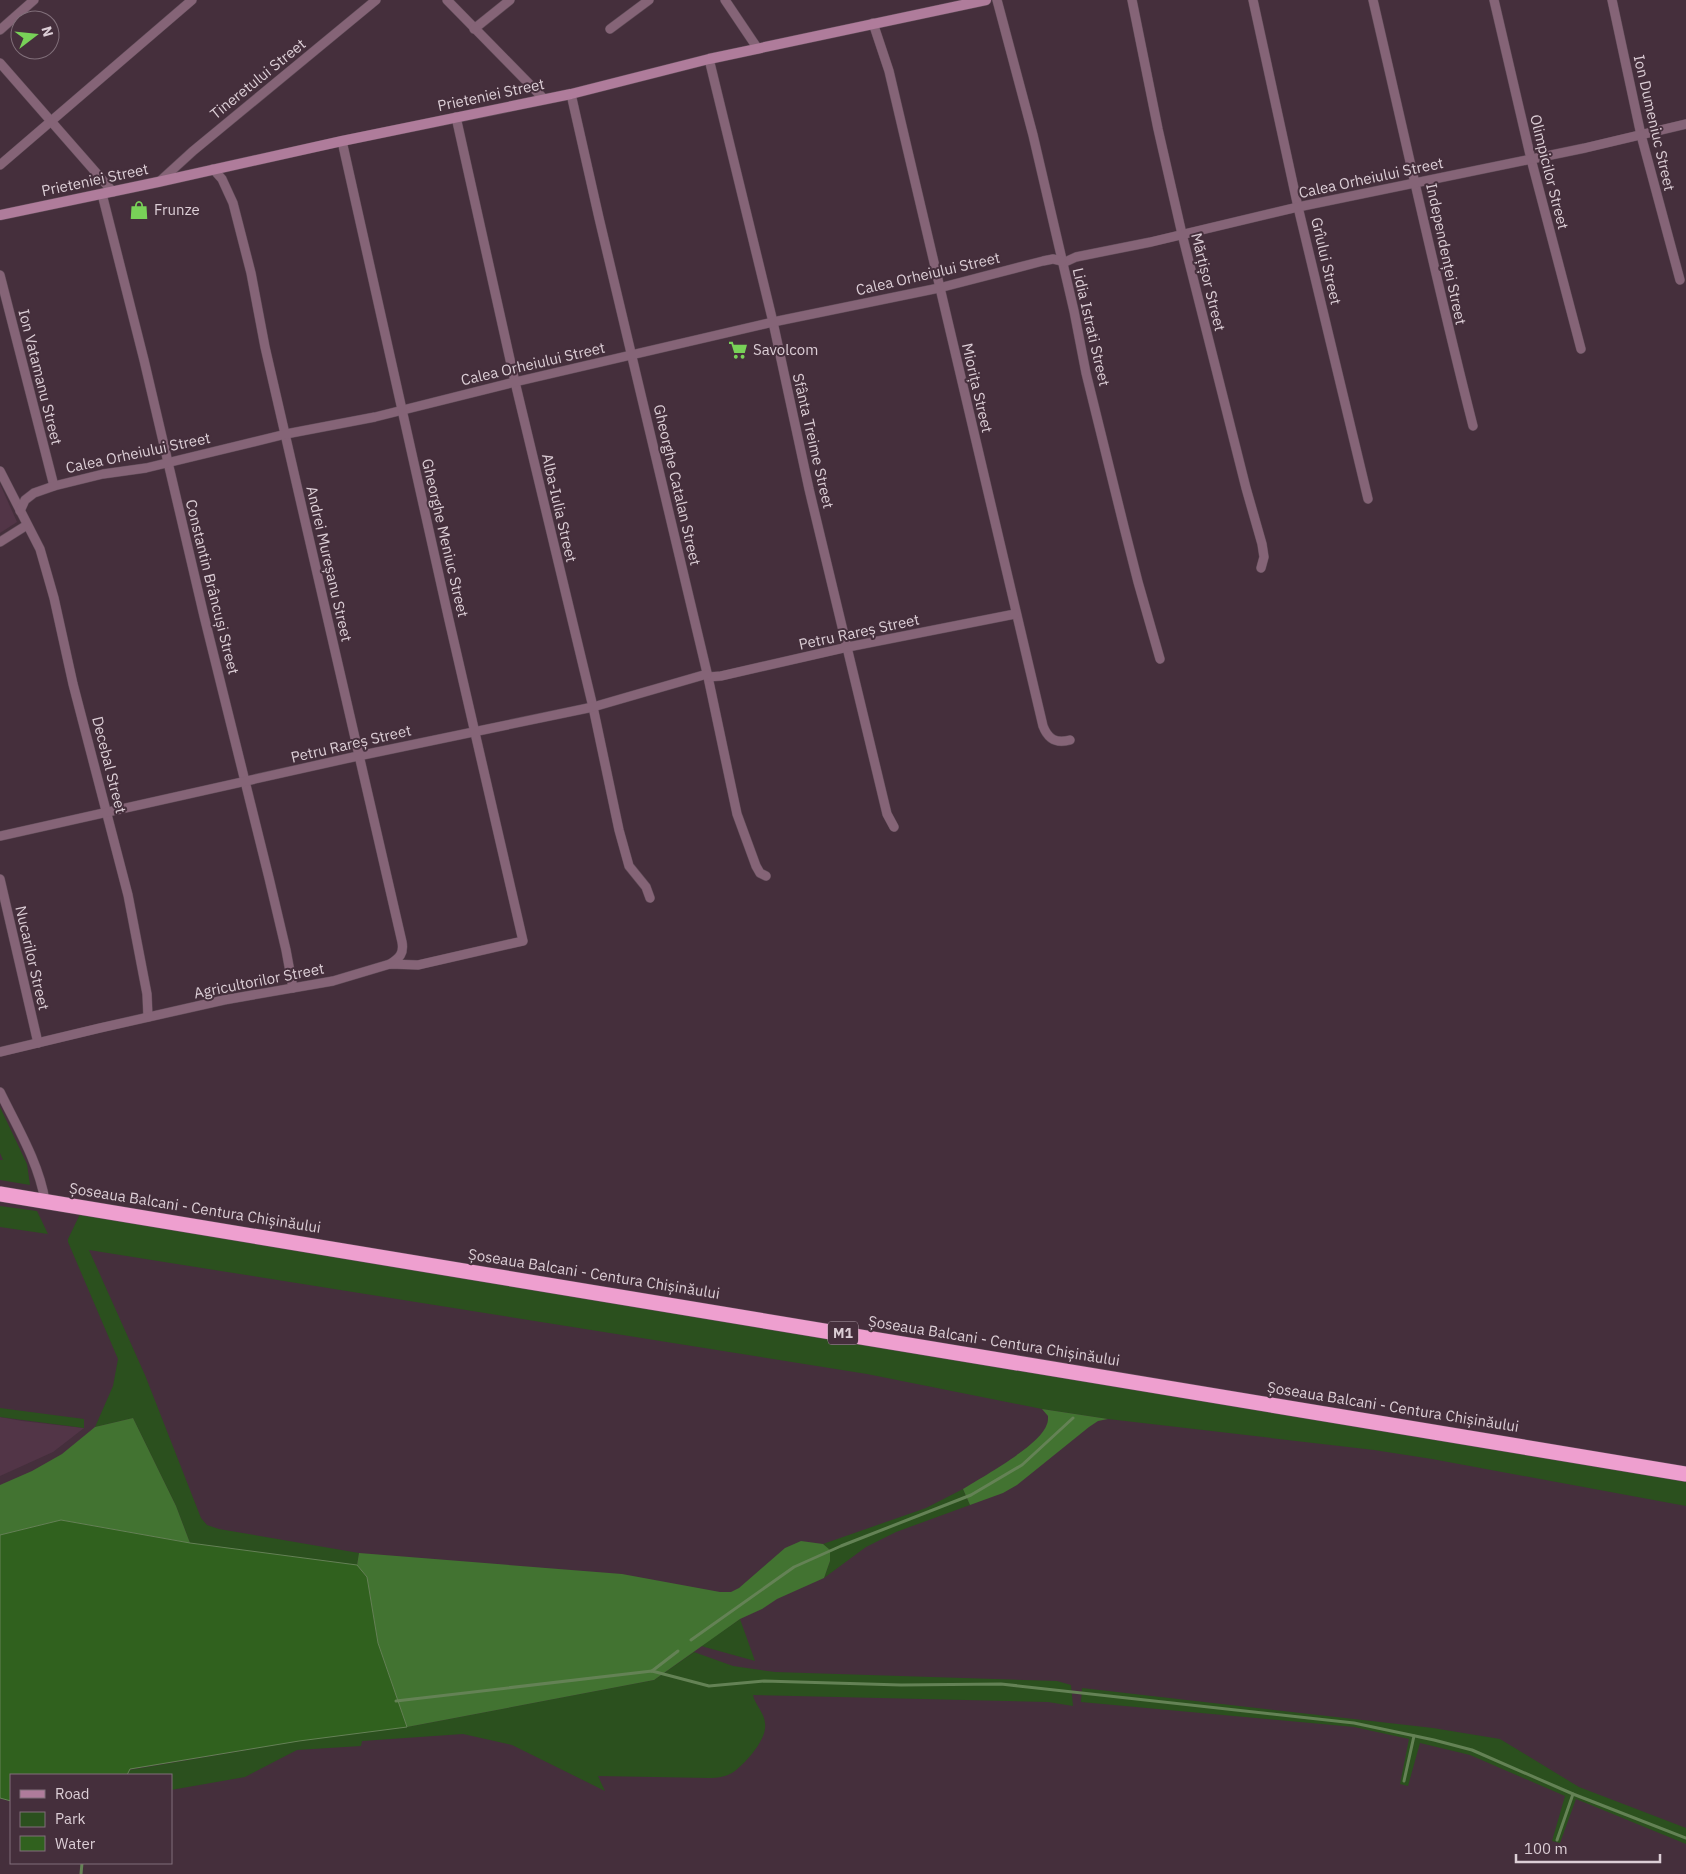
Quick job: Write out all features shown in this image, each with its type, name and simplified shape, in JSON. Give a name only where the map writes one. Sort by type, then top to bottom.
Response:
[{"type":"highway","name":"Șoseaua Balcani - Centura Chișinăului","points":[[0,1194],[1686,1474]]},
{"type":"street","points":[[0,30],[34,0]]},
{"type":"street","points":[[0,165],[192,0]]},
{"type":"street","name":"Tineretului Street","points":[[158,182],[192,151],[376,0]]},
{"type":"street","points":[[447,0],[544,99]]},
{"type":"street","points":[[474,29],[510,0]]},
{"type":"street","points":[[610,29],[649,0]]},
{"type":"street","points":[[725,0],[758,49]]},
{"type":"street","name":"Prieteniei Street","points":[[0,215],[342,141],[572,94],[709,59],[986,0]]},
{"type":"street","name":"Lidia Istrati Street","points":[[998,0],[1033,135],[1086,373],[1124,527],[1160,659]]},
{"type":"street","name":"Mărțișor Street","points":[[1132,0],[1156,120],[1182,234],[1262,544],[1264,557],[1261,568]]},
{"type":"street","name":"Grîului Street","points":[[1253,0],[1298,206],[1368,499]]},
{"type":"street","name":"Independenței Street","points":[[1373,0],[1416,182],[1442,305],[1473,426]]},
{"type":"street","name":"Olimpicilor Street","points":[[1494,0],[1531,159],[1581,349]]},
{"type":"street","name":"Ion Dumeniuc Street","points":[[1612,0],[1641,135],[1680,280]]},
{"type":"street","name":"Miorița Street","points":[[873,23],[889,71],[1043,726],[1050,738],[1057,742],[1070,740]]},
{"type":"street","name":"Sfânta Treime Street","points":[[709,59],[773,322],[809,489],[887,814],[894,827]]},
{"type":"street","points":[[0,63],[107,193]]},
{"type":"street","name":"Gheorghe Catalan Street","points":[[572,94],[599,218],[708,676],[737,814],[756,866],[760,873],[766,876]]},
{"type":"street","name":"Alba-Iulia Street","points":[[456,117],[515,382],[592,707],[619,830],[629,866],[640,879],[650,898]]},
{"type":"street","name":"Calea Orheiului Street","points":[[20,511],[25,500],[34,493],[54,486],[120,470],[132,471],[286,434],[375,417],[515,382],[773,322],[939,288],[1043,261],[1062,262],[1076,257],[1298,206],[1531,159],[1686,124]]},
{"type":"street","name":"Gheorghe Meniuc Street","points":[[342,141],[523,941]]},
{"type":"street","name":"Andrei Mureșanu Street","points":[[213,170],[225,184],[233,203],[251,273],[265,347],[403,948],[401,956],[390,964]]},
{"type":"street","name":"Constantin Brâncuși Street","points":[[107,193],[167,462],[286,950],[292,988]]},
{"type":"street","name":"Ion Vatamanu Street","points":[[0,275],[54,486]]},
{"type":"street","points":[[0,471],[27,525],[0,542]]},
{"type":"street","name":"Decebal Street","points":[[27,525],[40,549],[52,590],[128,895],[147,994],[148,1017]]},
{"type":"street","name":"Petru Rareș Street","points":[[0,836],[474,730],[592,707],[708,676],[759,668],[848,647],[1016,614]]},
{"type":"street","name":"Nucarilor Street","points":[[0,879],[38,1043]]},
{"type":"street","name":"Agricultorilor Street","points":[[0,1052],[148,1017],[333,981],[390,964],[418,965],[523,941]]},
{"type":"street","points":[[0,1092],[33,1162],[42,1184],[45,1201]]},
{"type":"shaded area","points":[[0,484],[17,522],[0,533]]},
{"type":"shaded area","points":[[1042,1409],[1108,1419],[1098,1421],[1089,1427],[1017,1485],[1003,1493],[970,1505],[963,1489],[1010,1460],[1034,1441],[1048,1422],[1048,1416]]},
{"type":"shaded area","points":[[0,1417],[84,1428],[53,1452],[0,1476]]},
{"type":"shaded area","points":[[133,1418],[176,1506],[190,1543],[61,1520],[0,1535],[0,1485],[32,1471],[62,1454],[95,1427]]},
{"type":"shaded area","points":[[801,1541],[823,1544],[830,1550],[830,1561],[824,1578],[777,1599],[762,1609],[740,1619],[654,1680],[407,1727],[378,1643],[367,1577],[357,1565],[359,1553],[622,1574],[720,1592],[731,1592],[739,1588],[785,1548]]},
{"type":"green space","points":[[0,1107],[27,1164],[30,1185],[0,1180],[0,1160],[3,1160],[0,1153]]},
{"type":"green space","points":[[0,1206],[37,1211],[48,1234],[0,1227]]},
{"type":"green space","points":[[81,1212],[1686,1479],[1686,1506],[1432,1459],[1374,1450],[1108,1419],[1042,1409],[867,1374],[89,1250],[145,1375],[201,1518],[207,1525],[219,1529],[359,1553],[357,1565],[190,1543],[176,1506],[133,1418],[95,1427],[113,1386],[118,1359],[68,1242]]},
{"type":"green space","points":[[0,1408],[84,1419],[84,1428],[0,1417]]},
{"type":"green space","points":[[963,1489],[970,1505],[896,1532],[866,1547],[824,1578],[830,1561],[830,1550],[823,1544],[926,1508]]},
{"type":"green space","points":[[740,1619],[755,1661],[701,1646]]},
{"type":"green space","points":[[694,1652],[733,1666],[775,1672],[1057,1681],[1071,1685],[1073,1706],[1048,1702],[753,1695],[764,1719],[765,1729],[754,1751],[732,1773],[712,1778],[598,1776],[605,1791],[512,1745],[463,1734],[362,1741],[361,1746],[297,1750],[245,1777],[172,1790],[172,1774],[128,1774],[130,1770],[299,1741],[407,1727],[654,1680]]},
{"type":"green space","points":[[1082,1688],[1433,1728],[1500,1739],[1579,1787],[1686,1828],[1686,1844],[1576,1799],[1560,1843],[1552,1841],[1565,1796],[1470,1755],[1420,1743],[1408,1786],[1400,1784],[1409,1739],[1354,1727],[1081,1702]]},
{"type":"water","points":[[61,1520],[190,1543],[357,1565],[367,1577],[378,1643],[407,1727],[299,1741],[130,1769],[128,1774],[10,1774],[10,1801],[0,1798],[0,1535]]},
{"type":"waterway","points":[[691,1640],[794,1567],[841,1546],[971,1495],[1022,1465],[1073,1418]]},
{"type":"waterway","points":[[652,1671],[678,1651]]},
{"type":"waterway","points":[[396,1701],[652,1671],[709,1686],[764,1681],[901,1685],[1001,1684],[1354,1723],[1434,1740],[1472,1750],[1573,1794],[1686,1838]]},
{"type":"waterway","points":[[1404,1781],[1414,1736]]},
{"type":"waterway","points":[[1557,1840],[1573,1794]]},
{"type":"waterway","points":[[81,1874],[82,1864]]},
{"type":"place","name":"Frunze","points":[[139,210]]},
{"type":"place","name":"Savolcom","points":[[738,350]]}]
